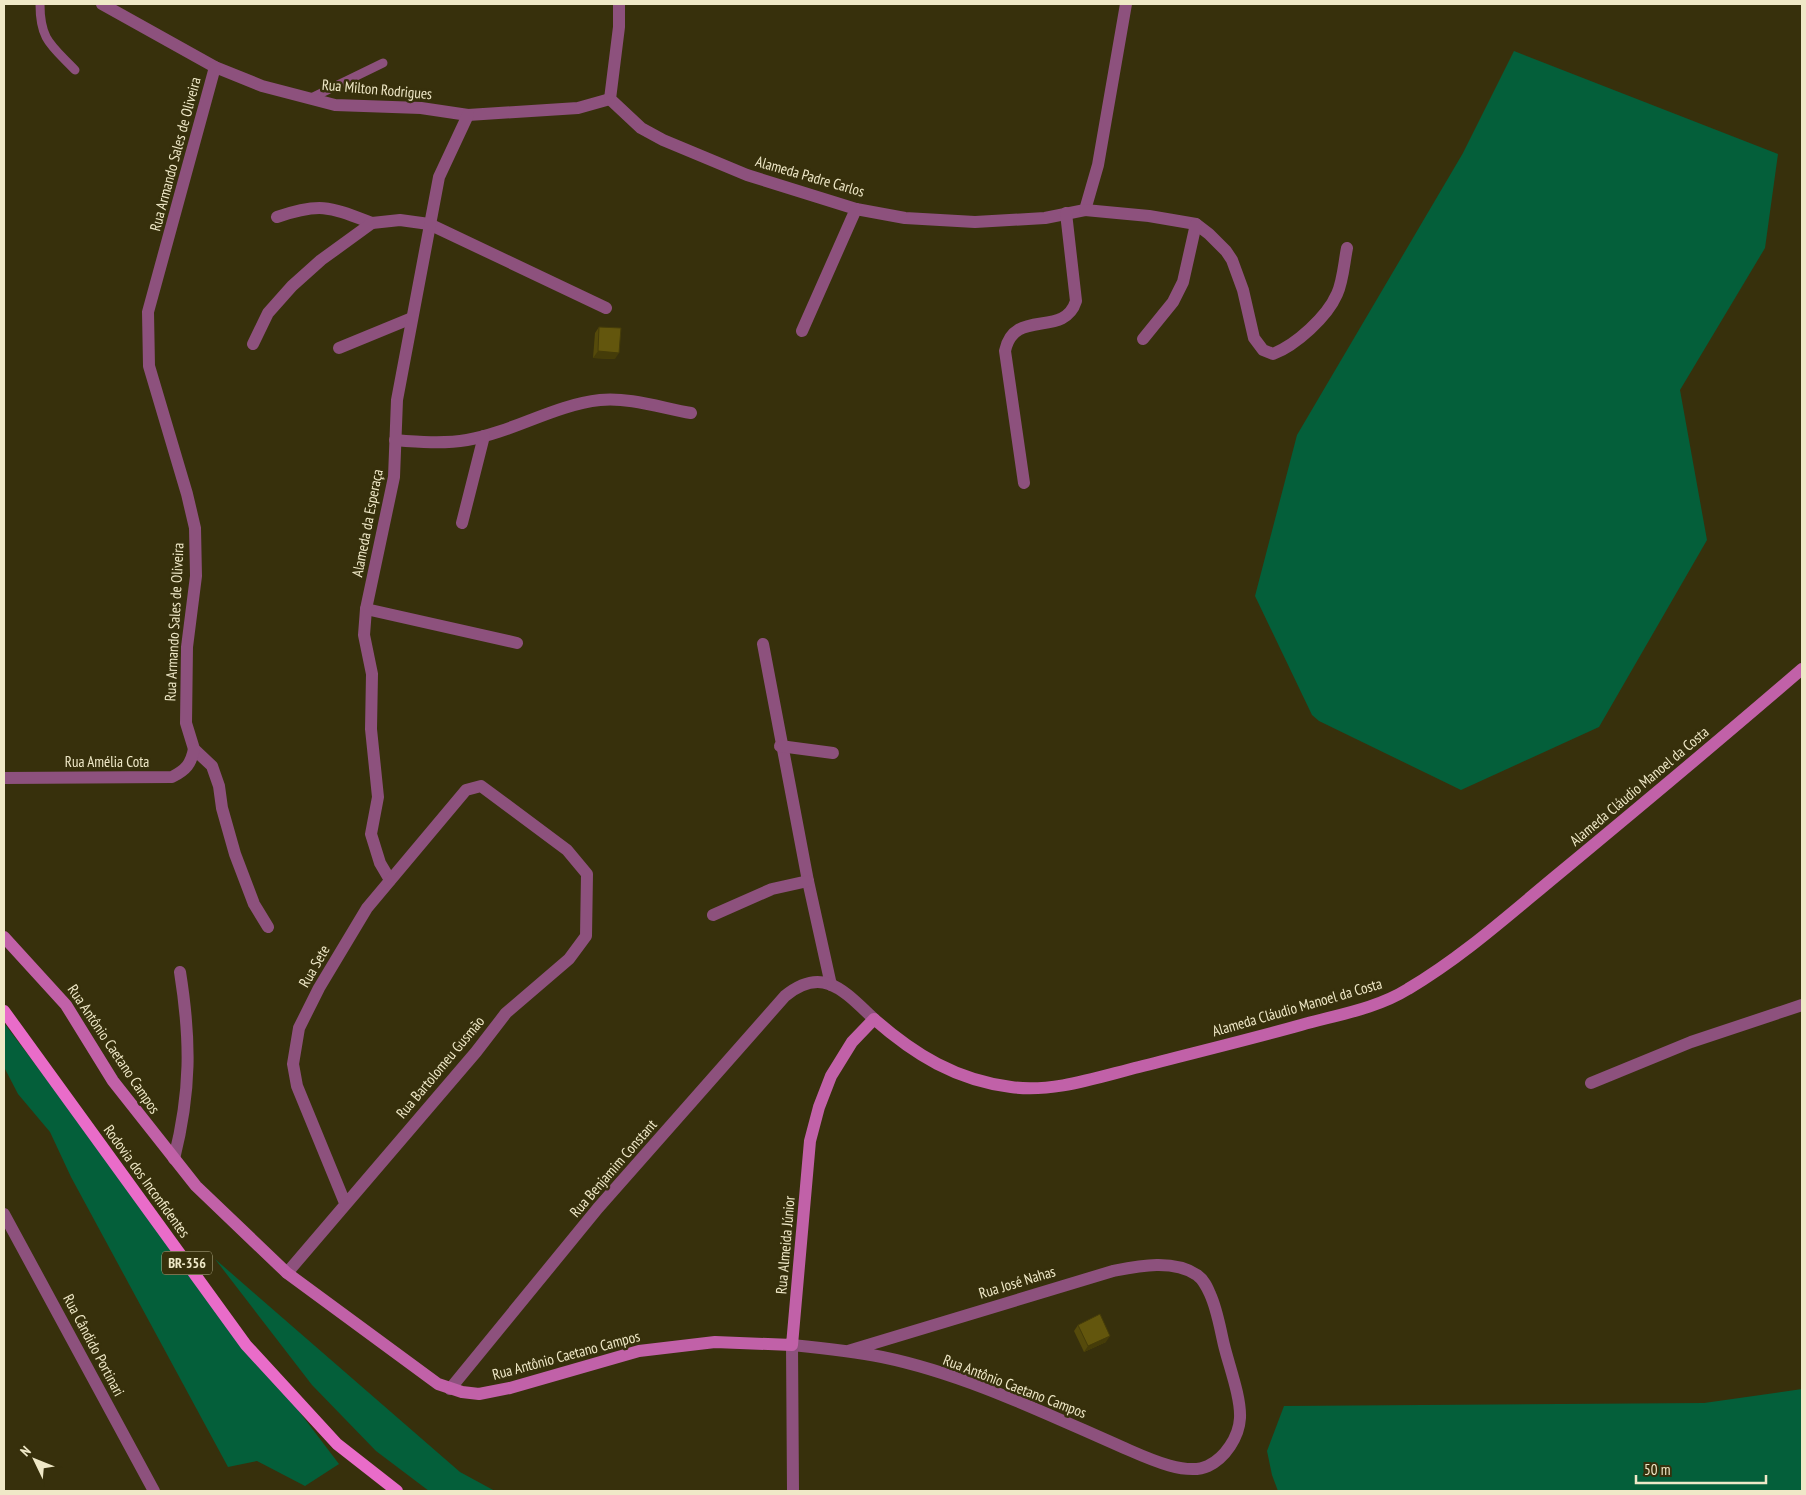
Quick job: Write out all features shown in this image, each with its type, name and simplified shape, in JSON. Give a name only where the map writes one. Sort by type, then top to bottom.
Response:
[{"type":"main road","name":"Rodovia dos Inconfidentes","points":[[4,1010],[246,1344],[337,1444],[397,1491]]},
{"type":"street","name":"Rua Milton Rodrigues","points":[[102,4],[216,67],[262,86],[335,105],[421,108],[468,115],[578,108],[610,99]]},
{"type":"street","points":[[610,99],[619,27],[618,4]]},
{"type":"street","points":[[1085,210],[1098,165],[1126,4]]},
{"type":"street","name":"Rua Armando Sales de Oliveira","points":[[216,67],[148,312],[149,366],[188,494],[195,528],[196,576],[187,646],[186,723],[194,749],[212,766],[219,786],[222,808],[235,854],[254,904],[268,927]]},
{"type":"street","name":"Alameda Padre Carlos","points":[[610,99],[641,128],[663,140],[747,175],[856,209],[905,218],[975,222],[1045,218],[1085,210],[1149,216],[1196,224]]},
{"type":"street","name":"Alameda da Esperaça","points":[[390,880],[380,863],[371,834],[378,798],[371,729],[372,674],[364,635],[366,609],[394,477],[397,400],[438,177],[468,115]]},
{"type":"street","points":[[277,217],[302,208],[322,207],[334,208],[372,223],[400,220],[429,224],[606,308]]},
{"type":"street","points":[[802,331],[856,209]]},
{"type":"street","points":[[1024,483],[1005,351],[1007,340],[1020,327],[1059,320],[1074,310],[1076,301],[1066,213]]},
{"type":"street","points":[[253,344],[268,313],[284,294],[320,260],[372,223]]},
{"type":"street","points":[[1143,339],[1173,302],[1183,282],[1196,224],[1220,245],[1229,256],[1243,290],[1254,338],[1263,350],[1273,354],[1287,348],[1308,331],[1338,294],[1347,248]]},
{"type":"street","points":[[339,348],[412,318]]},
{"type":"street","points":[[395,440],[435,442],[466,440],[484,436],[562,409],[601,400],[615,400],[691,413]]},
{"type":"street","points":[[462,523],[484,436]]},
{"type":"street","points":[[366,609],[517,643]]},
{"type":"street","points":[[763,644],[780,746],[831,985]]},
{"type":"street","name":"Alameda Cláudio Manoel da Costa","points":[[811,981],[831,985],[912,1050],[947,1069],[983,1082],[1014,1088],[1047,1087],[1086,1080],[1260,1036],[1380,1003],[1406,991],[1425,979],[1500,924],[1802,669]]},
{"type":"street","points":[[780,746],[833,753]]},
{"type":"street","name":"Rua Amélia Cota","points":[[4,778],[172,777],[186,771],[194,749]]},
{"type":"street","name":"Rua Sete","points":[[344,1203],[297,1086],[293,1064],[300,1028],[318,988],[367,908],[466,790],[481,786]]},
{"type":"street","name":"Rua Bartolomeu Gusmão","points":[[287,1273],[344,1203],[476,1052],[506,1013],[569,959],[586,936],[587,874],[566,850],[481,786]]},
{"type":"street","points":[[713,915],[772,890],[808,881]]},
{"type":"street","name":"Rua Antônio Caetano Campos","points":[[4,937],[66,1005],[113,1081],[196,1186],[287,1273],[426,1376],[450,1389],[479,1394],[493,1392],[613,1357],[672,1346],[714,1342],[792,1345],[883,1357],[960,1380],[1027,1406],[1141,1455],[1176,1467],[1199,1469],[1208,1466],[1229,1447],[1237,1433],[1240,1417],[1211,1296],[1206,1286],[1196,1274]]},
{"type":"street","name":"Rua Antônio Caetano Campos","points":[[174,1159],[183,1125],[188,1078],[188,1021],[180,972]]},
{"type":"street","name":"Rua Benjamim Constant","points":[[450,1389],[598,1208],[758,1025],[785,996],[802,983],[811,981]]},
{"type":"street","points":[[1591,1083],[1691,1042],[1802,1005]]},
{"type":"street","name":"Rua Almeida Júnior","points":[[793,1491],[792,1345],[810,1141],[831,1076],[852,1042],[874,1019]]},
{"type":"street","name":"Rua Cândido Portinari","points":[[4,1214],[154,1491]]},
{"type":"street","name":"Rua José Nahas","points":[[848,1351],[1113,1271],[1149,1265],[1163,1265],[1196,1274]]},
{"type":"lane","points":[[40,4],[40,22],[46,40],[74,70]]},
{"type":"lane","points":[[308,99],[383,62]]},
{"type":"green space","points":[[1514,51],[1778,154],[1765,248],[1680,390],[1707,540],[1599,727],[1461,790],[1319,721],[1312,715],[1255,596],[1297,435],[1463,153]]},
{"type":"green space","points":[[4,1023],[339,1464],[305,1486],[257,1461],[228,1467],[71,1177],[50,1132],[18,1094],[4,1067]]},
{"type":"green space","points":[[215,1259],[460,1472],[495,1491],[429,1491],[376,1451],[312,1385]]},
{"type":"green space","points":[[1802,1389],[1802,1491],[1278,1491],[1272,1475],[1267,1451],[1284,1406],[1704,1403]]},
{"type":"building","points":[[599,327],[621,328],[619,353],[598,351]]},
{"type":"building","points":[[1100,1314],[1110,1336],[1088,1346],[1078,1325]]}]
